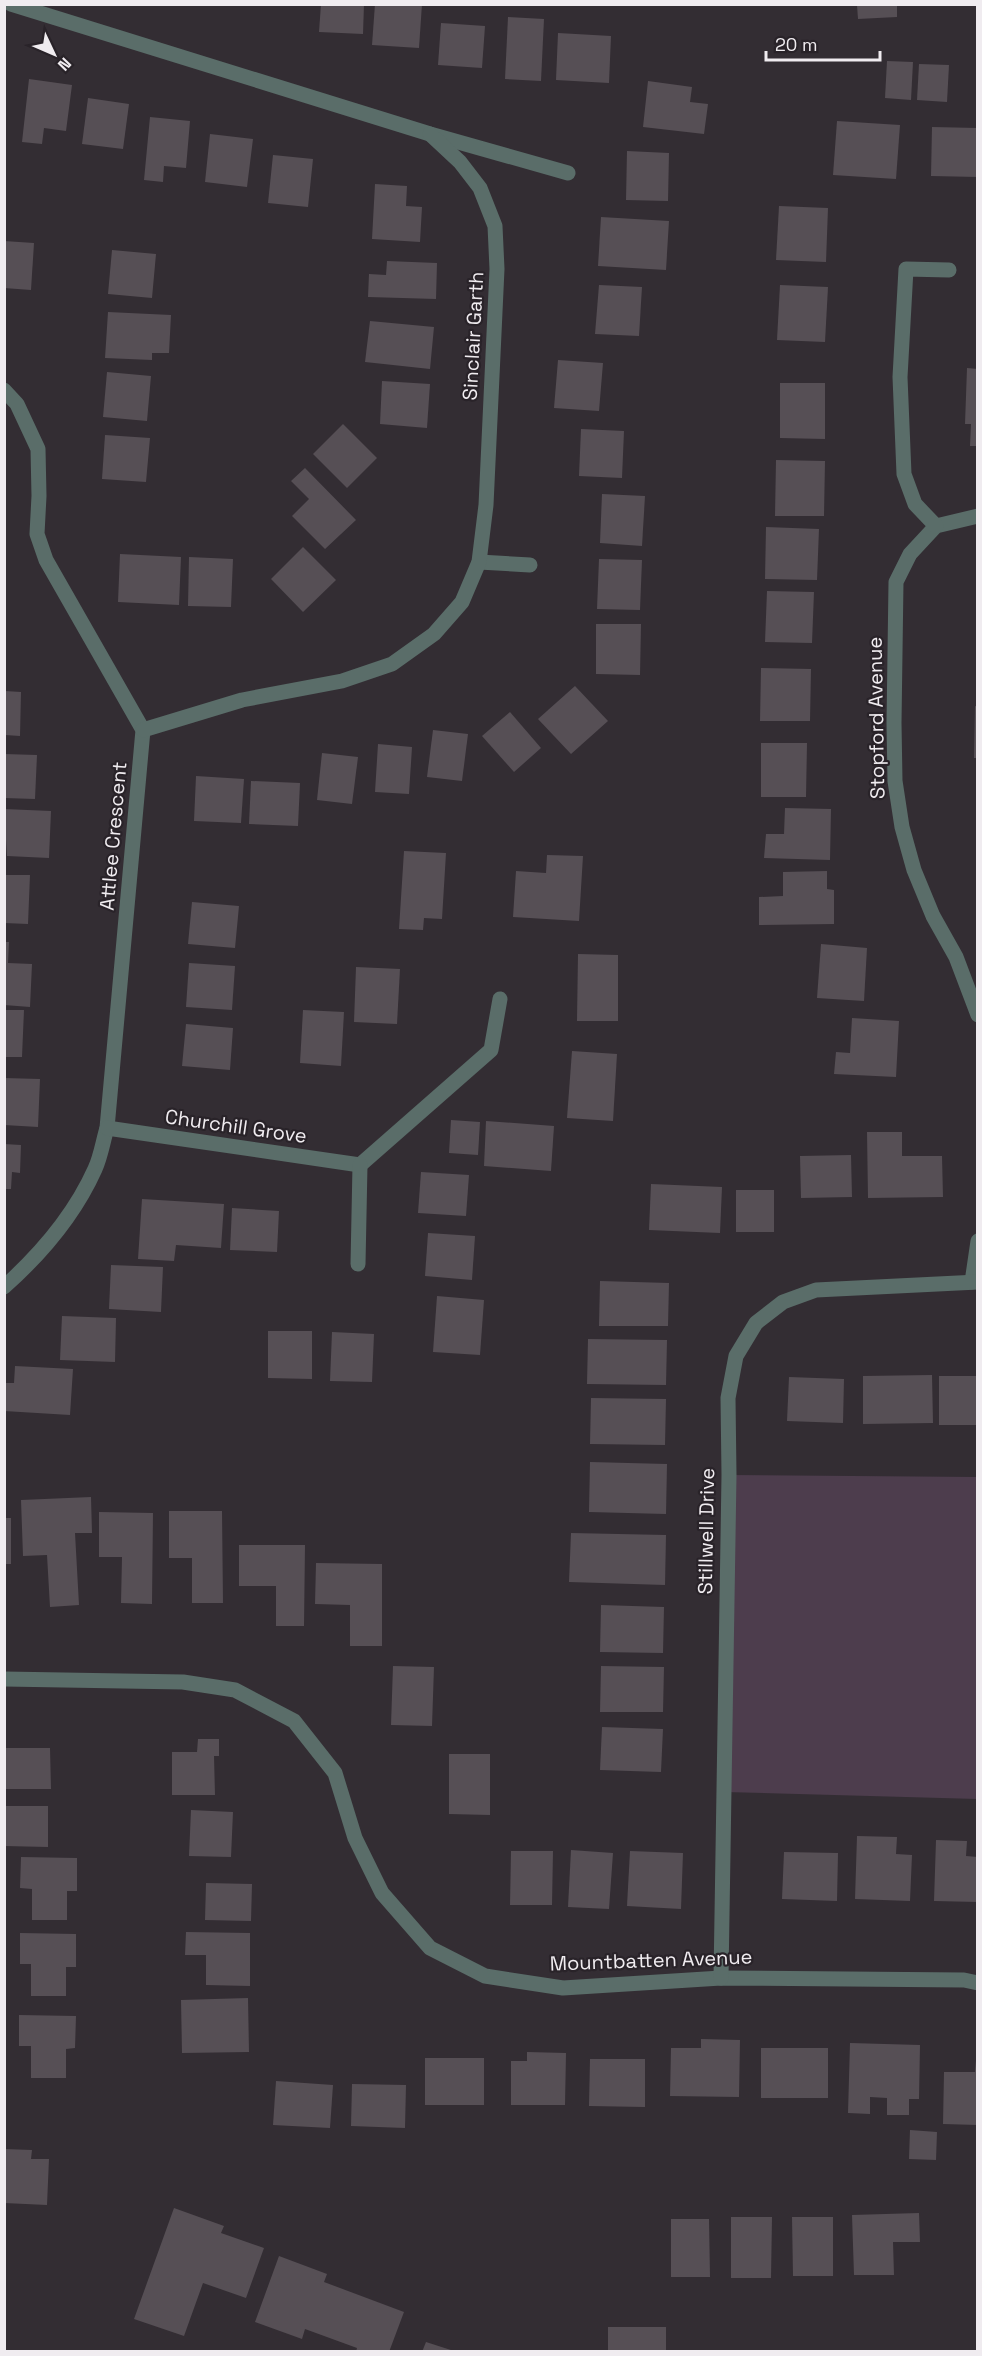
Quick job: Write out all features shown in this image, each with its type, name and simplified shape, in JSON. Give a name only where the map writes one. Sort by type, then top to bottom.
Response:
[{"type":"street","name":"Sinclair Garth","points":[[11,4],[430,134],[568,173]]},
{"type":"street","name":"Sinclair Garth","points":[[143,730],[242,700],[342,681],[392,664],[434,634],[462,602],[479,562],[486,505],[497,269],[495,226],[480,188],[460,162],[430,134]]},
{"type":"street","points":[[949,270],[906,269],[900,377],[904,474],[915,504],[936,526],[978,516]]},
{"type":"street","points":[[4,390],[18,404],[38,449],[37,534],[46,560],[143,730]]},
{"type":"street","name":"Stopford Avenue","points":[[936,526],[910,554],[896,582],[895,781],[902,827],[914,870],[933,916],[956,957],[978,1015]]},
{"type":"street","points":[[479,562],[530,565]]},
{"type":"street","name":"Attlee Crescent","points":[[4,1287],[30,1264],[68,1219],[96,1167],[107,1128],[143,730]]},
{"type":"street","points":[[358,1264],[360,1165],[491,1050],[500,999]]},
{"type":"street","name":"Churchill Grove","points":[[107,1128],[360,1165]]},
{"type":"street","points":[[975,1282],[978,1241]]},
{"type":"street","name":"Stillwell Drive","points":[[721,1978],[729,1475],[728,1398],[736,1356],[756,1323],[783,1302],[816,1290],[975,1282]]},
{"type":"street","name":"Mountbatten Avenue","points":[[4,1679],[183,1682],[235,1690],[294,1721],[335,1773],[355,1838],[382,1893],[430,1948],[485,1976],[563,1988],[721,1978],[964,1980],[978,1983]]},
{"type":"shaded area","points":[[729,1475],[977,1477],[977,1799],[724,1792]]},
{"type":"building","points":[[321,4],[364,4],[363,34],[319,32]]},
{"type":"building","points":[[375,4],[422,4],[419,48],[372,45]]},
{"type":"building","points":[[857,5],[897,5],[897,17],[858,19]]},
{"type":"building","points":[[508,17],[544,19],[541,81],[505,79]]},
{"type":"building","points":[[441,23],[485,26],[482,68],[438,65]]},
{"type":"building","points":[[558,33],[611,36],[609,83],[556,80]]},
{"type":"building","points":[[887,61],[913,62],[911,100],[885,98]]},
{"type":"building","points":[[919,64],[949,65],[947,102],[917,100]]},
{"type":"building","points":[[29,79],[72,85],[66,131],[44,128],[42,144],[22,142]]},
{"type":"building","points":[[648,81],[692,87],[690,102],[708,104],[704,134],[643,127]]},
{"type":"building","points":[[88,98],[129,104],[123,149],[82,144]]},
{"type":"building","points":[[150,117],[190,121],[186,168],[164,166],[163,182],[144,180]]},
{"type":"building","points":[[837,121],[900,125],[896,179],[833,175]]},
{"type":"building","points":[[932,127],[978,128],[978,177],[931,176]]},
{"type":"building","points":[[210,134],[253,139],[247,187],[205,182]]},
{"type":"building","points":[[627,151],[669,153],[668,201],[626,200]]},
{"type":"building","points":[[273,155],[313,159],[308,207],[268,203]]},
{"type":"building","points":[[375,184],[407,186],[406,206],[422,207],[420,242],[372,239]]},
{"type":"building","points":[[779,206],[828,208],[826,262],[776,260]]},
{"type":"building","points":[[601,217],[669,221],[666,270],[598,266]]},
{"type":"building","points":[[4,241],[34,243],[31,290],[4,288]]},
{"type":"building","points":[[112,250],[156,254],[152,298],[108,294]]},
{"type":"building","points":[[387,261],[437,263],[436,299],[368,297],[369,274],[386,275]]},
{"type":"building","points":[[599,285],[642,287],[639,336],[595,334]]},
{"type":"building","points":[[780,285],[828,287],[825,342],[777,340]]},
{"type":"building","points":[[108,312],[171,315],[169,353],[152,353],[152,360],[105,358]]},
{"type":"building","points":[[370,321],[434,327],[430,369],[365,362]]},
{"type":"building","points":[[558,360],[603,363],[599,411],[554,408]]},
{"type":"building","points":[[967,368],[978,369],[978,446],[970,446],[971,424],[965,424]]},
{"type":"building","points":[[107,372],[151,376],[147,421],[103,417]]},
{"type":"building","points":[[382,381],[430,384],[427,428],[380,424]]},
{"type":"building","points":[[780,383],[825,383],[825,439],[780,438]]},
{"type":"building","points":[[343,424],[377,458],[347,488],[313,454]]},
{"type":"building","points":[[581,429],[624,431],[622,478],[579,476]]},
{"type":"building","points":[[105,435],[150,438],[146,482],[102,479]]},
{"type":"building","points":[[776,460],[825,461],[824,516],[775,516]]},
{"type":"building","points":[[305,468],[356,520],[325,549],[292,516],[309,499],[291,481]]},
{"type":"building","points":[[602,494],[645,496],[642,546],[600,543]]},
{"type":"building","points":[[766,527],[819,529],[817,580],[765,579]]},
{"type":"building","points":[[303,547],[336,580],[303,612],[271,579]]},
{"type":"building","points":[[120,554],[181,557],[179,605],[118,602]]},
{"type":"building","points":[[189,557],[233,559],[231,607],[188,606]]},
{"type":"building","points":[[599,559],[642,560],[640,610],[597,609]]},
{"type":"building","points":[[767,591],[814,592],[812,643],[765,642]]},
{"type":"building","points":[[596,624],[641,624],[640,675],[596,674]]},
{"type":"building","points":[[761,668],[811,669],[810,721],[760,721]]},
{"type":"building","points":[[575,686],[608,721],[571,754],[538,719]]},
{"type":"building","points":[[5,691],[21,692],[20,736],[5,735]]},
{"type":"building","points":[[975,706],[978,707],[978,758],[974,758]]},
{"type":"building","points":[[510,712],[541,748],[514,772],[482,736]]},
{"type":"building","points":[[433,730],[468,734],[462,781],[427,777]]},
{"type":"building","points":[[761,743],[807,743],[806,797],[761,797]]},
{"type":"building","points":[[378,744],[412,747],[409,794],[375,792]]},
{"type":"building","points":[[322,753],[358,757],[352,804],[317,800]]},
{"type":"building","points":[[4,754],[37,755],[35,799],[4,798]]},
{"type":"building","points":[[196,776],[244,779],[241,823],[194,821]]},
{"type":"building","points":[[251,781],[300,783],[298,826],[249,824]]},
{"type":"building","points":[[785,808],[831,809],[830,860],[764,858],[766,834],[784,834]]},
{"type":"building","points":[[4,809],[51,811],[49,858],[7,856]]},
{"type":"building","points":[[404,851],[446,853],[442,919],[424,918],[423,930],[399,929]]},
{"type":"building","points":[[547,855],[583,856],[579,921],[513,917],[516,871],[546,873]]},
{"type":"building","points":[[827,871],[827,889],[834,890],[834,924],[759,925],[759,897],[783,896],[783,872]]},
{"type":"building","points":[[4,875],[30,875],[28,924],[4,923]]},
{"type":"building","points":[[192,902],[239,906],[235,948],[188,944]]},
{"type":"building","points":[[4,942],[9,942],[8,963],[32,964],[30,1007],[4,1005]]},
{"type":"building","points":[[821,944],[867,948],[864,1001],[817,998]]},
{"type":"building","points":[[578,954],[618,955],[618,1021],[577,1021]]},
{"type":"building","points":[[189,963],[235,966],[232,1010],[186,1007]]},
{"type":"building","points":[[356,967],[400,969],[397,1024],[354,1022]]},
{"type":"building","points":[[4,1010],[24,1010],[22,1057],[4,1057]]},
{"type":"building","points":[[303,1010],[344,1012],[341,1066],[300,1063]]},
{"type":"building","points":[[852,1018],[899,1021],[896,1077],[834,1074],[836,1052],[850,1053]]},
{"type":"building","points":[[186,1024],[233,1028],[230,1070],[182,1066]]},
{"type":"building","points":[[572,1051],[617,1054],[613,1121],[567,1118]]},
{"type":"building","points":[[4,1078],[40,1079],[38,1127],[4,1125]]},
{"type":"building","points":[[451,1120],[480,1122],[478,1155],[449,1153]]},
{"type":"building","points":[[486,1121],[554,1126],[551,1171],[484,1166]]},
{"type":"building","points":[[867,1132],[902,1132],[902,1156],[942,1156],[943,1197],[868,1198]]},
{"type":"building","points":[[4,1144],[21,1145],[20,1173],[12,1172],[11,1189],[4,1189]]},
{"type":"building","points":[[851,1155],[852,1197],[801,1198],[800,1156]]},
{"type":"building","points":[[421,1172],[469,1175],[466,1216],[418,1213]]},
{"type":"building","points":[[651,1184],[722,1187],[720,1233],[649,1230]]},
{"type":"building","points":[[736,1190],[774,1190],[774,1232],[736,1232]]},
{"type":"building","points":[[142,1199],[224,1204],[221,1248],[176,1245],[174,1261],[138,1259]]},
{"type":"building","points":[[232,1208],[279,1211],[277,1252],[230,1250]]},
{"type":"building","points":[[428,1233],[475,1236],[472,1280],[425,1276]]},
{"type":"building","points":[[111,1265],[163,1267],[161,1312],[109,1309]]},
{"type":"building","points":[[600,1281],[669,1283],[668,1326],[599,1326]]},
{"type":"building","points":[[437,1296],[484,1300],[480,1355],[433,1352]]},
{"type":"building","points":[[62,1316],[116,1318],[115,1362],[60,1360]]},
{"type":"building","points":[[268,1331],[312,1331],[312,1379],[268,1378]]},
{"type":"building","points":[[332,1332],[374,1334],[372,1382],[330,1381]]},
{"type":"building","points":[[588,1339],[667,1340],[666,1385],[587,1384]]},
{"type":"building","points":[[15,1366],[73,1369],[70,1415],[4,1411],[4,1383],[14,1383]]},
{"type":"building","points":[[932,1375],[933,1423],[863,1424],[863,1376]]},
{"type":"building","points":[[939,1376],[978,1376],[978,1425],[939,1425]]},
{"type":"building","points":[[789,1377],[844,1379],[843,1423],[787,1421]]},
{"type":"building","points":[[591,1398],[666,1399],[665,1445],[590,1444]]},
{"type":"building","points":[[590,1462],[667,1464],[666,1514],[589,1512]]},
{"type":"building","points":[[91,1497],[92,1533],[75,1533],[79,1605],[50,1607],[47,1555],[23,1556],[21,1500]]},
{"type":"building","points":[[169,1511],[222,1511],[223,1603],[192,1603],[192,1558],[169,1558]]},
{"type":"building","points":[[99,1512],[153,1513],[152,1604],[121,1603],[122,1557],[99,1557]]},
{"type":"building","points":[[4,1518],[11,1518],[11,1564],[4,1564]]},
{"type":"building","points":[[571,1533],[666,1535],[665,1585],[569,1582]]},
{"type":"building","points":[[239,1545],[305,1545],[304,1626],[276,1626],[276,1586],[239,1586]]},
{"type":"building","points":[[316,1563],[382,1564],[382,1646],[350,1646],[350,1605],[315,1604]]},
{"type":"building","points":[[601,1605],[664,1607],[663,1653],[600,1652]]},
{"type":"building","points":[[393,1666],[434,1667],[432,1726],[391,1725]]},
{"type":"building","points":[[601,1666],[664,1667],[663,1712],[600,1712]]},
{"type":"building","points":[[602,1727],[663,1729],[661,1772],[600,1770]]},
{"type":"building","points":[[198,1739],[219,1739],[219,1756],[214,1756],[215,1795],[172,1795],[172,1752],[197,1752]]},
{"type":"building","points":[[4,1748],[50,1748],[51,1789],[4,1789]]},
{"type":"building","points":[[449,1754],[490,1754],[490,1815],[449,1814]]},
{"type":"building","points":[[4,1806],[48,1806],[48,1847],[4,1846]]},
{"type":"building","points":[[191,1810],[233,1812],[231,1857],[189,1856]]},
{"type":"building","points":[[857,1836],[897,1837],[896,1854],[912,1855],[910,1901],[855,1899]]},
{"type":"building","points":[[936,1840],[967,1841],[966,1856],[978,1857],[978,1902],[934,1901]]},
{"type":"building","points":[[571,1850],[613,1853],[609,1909],[568,1907]]},
{"type":"building","points":[[511,1851],[553,1851],[552,1905],[510,1905]]},
{"type":"building","points":[[630,1851],[683,1853],[681,1909],[627,1906]]},
{"type":"building","points":[[784,1852],[838,1853],[837,1901],[782,1899]]},
{"type":"building","points":[[21,1857],[77,1858],[77,1891],[67,1891],[67,1920],[32,1920],[32,1889],[20,1888]]},
{"type":"building","points":[[206,1883],[252,1884],[251,1921],[205,1920]]},
{"type":"building","points":[[186,1932],[250,1933],[250,1986],[206,1985],[206,1955],[185,1955]]},
{"type":"building","points":[[20,1933],[76,1934],[76,1967],[66,1967],[66,1996],[31,1996],[31,1964],[20,1964]]},
{"type":"building","points":[[248,1998],[249,2052],[182,2053],[181,2000]]},
{"type":"building","points":[[19,2015],[76,2016],[75,2048],[66,2049],[66,2078],[31,2078],[31,2046],[19,2046]]},
{"type":"building","points":[[701,2039],[740,2040],[739,2097],[670,2096],[671,2048],[701,2048]]},
{"type":"building","points":[[850,2043],[920,2045],[919,2099],[909,2099],[909,2115],[887,2115],[887,2098],[870,2097],[870,2114],[848,2113]]},
{"type":"building","points":[[761,2048],[828,2048],[828,2098],[761,2098]]},
{"type":"building","points":[[527,2052],[566,2053],[565,2105],[511,2105],[511,2061],[527,2061]]},
{"type":"building","points":[[425,2058],[484,2058],[484,2105],[425,2105]]},
{"type":"building","points":[[590,2059],[645,2059],[645,2107],[589,2106]]},
{"type":"building","points":[[976,2060],[978,2060],[978,2125],[943,2124],[944,2072],[975,2072]]},
{"type":"building","points":[[276,2081],[333,2085],[330,2128],[273,2125]]},
{"type":"building","points":[[352,2084],[406,2085],[405,2128],[351,2126]]},
{"type":"building","points":[[910,2130],[937,2132],[936,2160],[909,2159]]},
{"type":"building","points":[[4,2149],[32,2150],[31,2159],[49,2159],[47,2205],[4,2203]]},
{"type":"building","points":[[174,2208],[224,2226],[221,2233],[264,2248],[246,2298],[203,2283],[184,2336],[134,2319]]},
{"type":"building","points":[[919,2213],[920,2242],[893,2242],[894,2275],[854,2275],[852,2215]]},
{"type":"building","points":[[731,2217],[772,2217],[771,2278],[731,2278]]},
{"type":"building","points":[[792,2217],[833,2217],[833,2276],[793,2276]]},
{"type":"building","points":[[671,2219],[709,2219],[710,2277],[671,2277]]},
{"type":"building","points":[[279,2256],[327,2274],[324,2282],[404,2312],[389,2352],[356,2352],[357,2348],[305,2329],[302,2339],[255,2322]]},
{"type":"building","points":[[608,2327],[666,2327],[666,2352],[608,2352]]},
{"type":"building","points":[[426,2342],[454,2351],[454,2352],[422,2352]]}]
